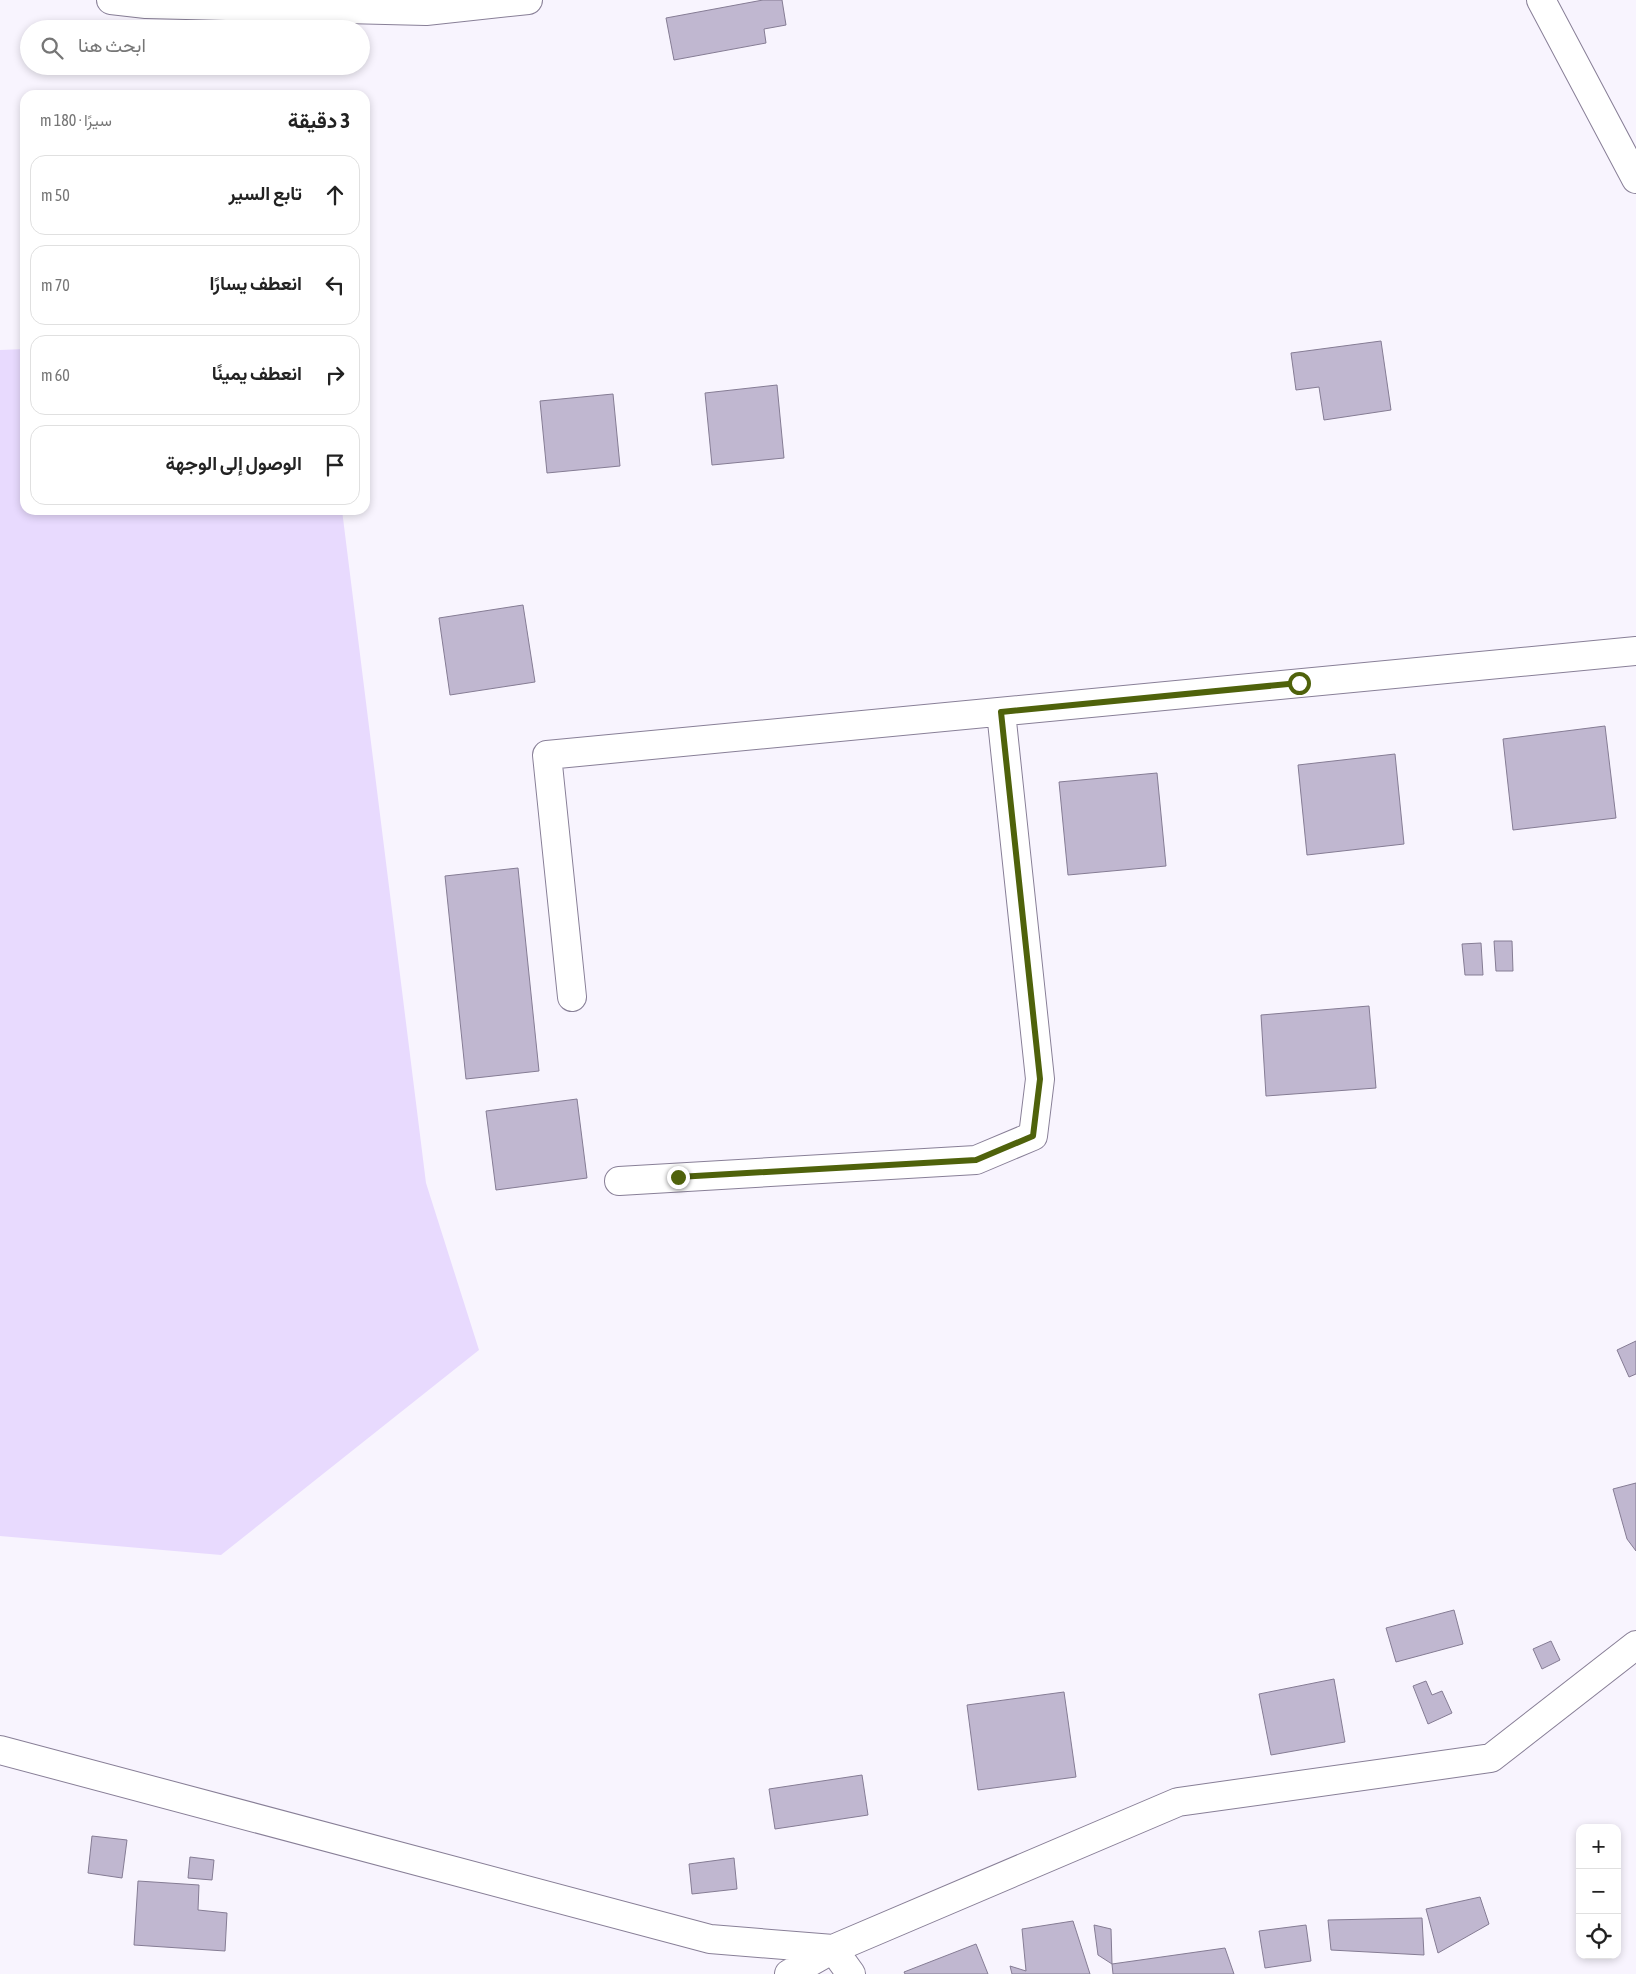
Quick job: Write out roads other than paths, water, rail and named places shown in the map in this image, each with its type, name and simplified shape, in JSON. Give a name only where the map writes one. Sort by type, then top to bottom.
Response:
[{"type":"street","points":[[111,0],[146,4],[426,11],[528,0]]},
{"type":"street","points":[[1541,0],[1636,179]]},
{"type":"street","points":[[572,997],[547,755],[1636,651]]},
{"type":"street","points":[[618,1181],[976,1160],[1033,1136],[1040,1079],[1001,712]]},
{"type":"street","points":[[789,1974],[833,1949],[1178,1802],[1491,1758],[1636,1645]]},
{"type":"street","points":[[0,1750],[710,1938],[833,1949],[851,1974]]}]
